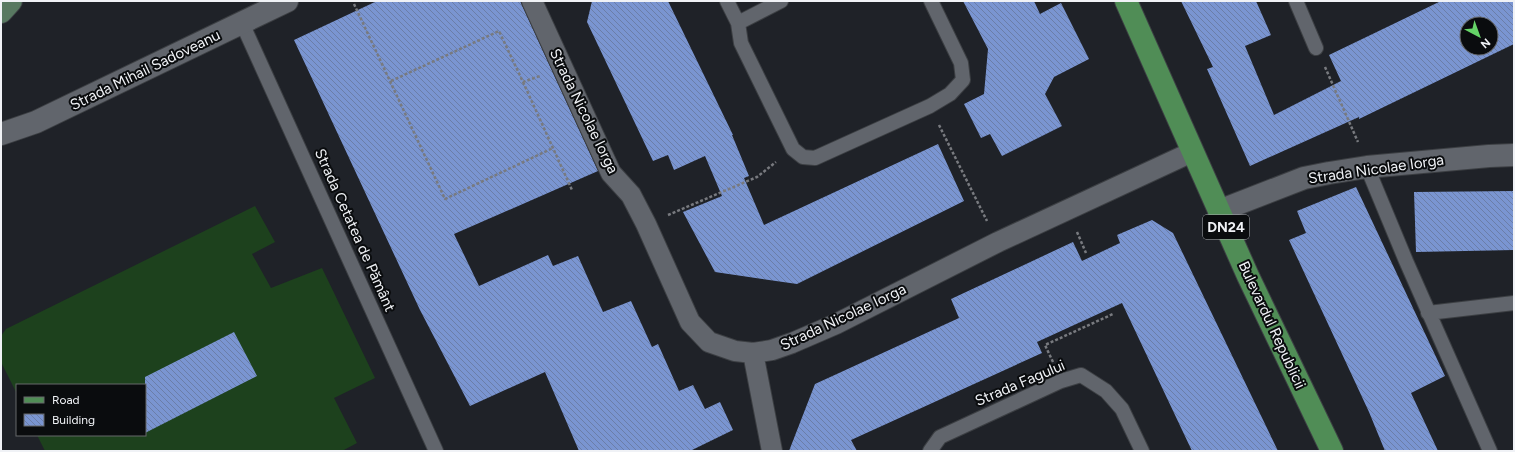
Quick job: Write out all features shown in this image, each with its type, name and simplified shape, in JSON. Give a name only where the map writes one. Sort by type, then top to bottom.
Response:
[{"type":"main road","points":[[1,12],[11,1]]},
{"type":"main road","name":"Bulevardul Republicii","points":[[1126,1],[1219,211],[1332,451]]},
{"type":"street","name":"Strada Mihail Sadoveanu","points":[[1,134],[36,122],[287,1]]},
{"type":"street","name":"Strada Nicolae Iorga","points":[[532,1],[611,173],[631,195],[646,224],[690,322],[709,342],[735,351],[753,353],[772,350],[792,343],[830,326],[998,242],[1192,152]]},
{"type":"street","name":"Strada Nicolae Iorga","points":[[1219,211],[1304,178],[1367,167],[1514,155]]},
{"type":"street","points":[[753,353],[772,451]]},
{"type":"lane","points":[[727,1],[738,23],[741,43],[792,149],[803,158],[815,158],[930,106],[950,94],[963,80],[961,63],[931,1]]},
{"type":"lane","points":[[738,23],[781,1]]},
{"type":"lane","points":[[1296,1],[1316,48]]},
{"type":"lane","name":"Strada Cetatea de Pământ","points":[[242,23],[436,451]]},
{"type":"lane","points":[[1367,167],[1428,313],[1490,451]]},
{"type":"lane","points":[[1428,313],[1514,303]]},
{"type":"lane","name":"Strada Fagului","points":[[930,451],[940,437],[1061,381],[1081,376],[1106,391],[1122,410],[1142,451]]},
{"type":"path","points":[[354,4],[446,199],[553,148]]},
{"type":"path","points":[[391,81],[499,31],[572,190]]},
{"type":"path","points":[[1316,48],[1356,135],[1367,167]]},
{"type":"path","points":[[523,82],[563,66]]},
{"type":"path","points":[[930,106],[998,242]]},
{"type":"path","points":[[646,224],[757,177],[792,149]]},
{"type":"path","points":[[1061,381],[1045,345],[1113,314]]},
{"type":"green space","points":[[255,206],[275,242],[252,254],[271,288],[322,268],[375,378],[334,398],[357,443],[342,451],[45,451],[38,436],[146,436],[146,384],[16,384],[16,392],[1,362],[1,336],[6,329]]},
{"type":"building","points":[[377,1],[520,1],[598,171],[454,234],[479,286],[548,255],[553,266],[578,256],[603,312],[631,301],[652,347],[658,344],[679,391],[693,385],[705,409],[720,402],[733,430],[690,451],[579,451],[545,372],[470,406],[420,310],[294,40]]},
{"type":"building","points":[[592,1],[668,1],[733,135],[749,176],[744,178],[764,225],[938,144],[964,201],[797,284],[715,272],[683,212],[722,196],[705,156],[674,170],[668,155],[653,161],[587,22]]},
{"type":"building","points":[[963,1],[1034,1],[1040,14],[1061,3],[1089,59],[1054,77],[1045,94],[1062,126],[1002,156],[990,134],[981,138],[964,104],[984,94],[988,49]]},
{"type":"building","points":[[1181,1],[1256,1],[1271,35],[1245,46],[1274,115],[1341,81],[1329,55],[1441,1],[1514,1],[1514,44],[1499,51],[1499,16],[1459,16],[1459,56],[1489,56],[1359,119],[1359,117],[1250,166],[1207,69],[1213,67]]},
{"type":"building","points":[[1356,187],[1445,376],[1411,393],[1438,451],[1385,451],[1369,412],[1289,240],[1306,233],[1297,211]]},
{"type":"building","points":[[1514,191],[1514,250],[1416,252],[1414,192]]},
{"type":"building","points":[[1152,220],[1173,233],[1278,451],[1192,451],[1122,303],[1037,342],[1042,353],[851,440],[857,451],[789,451],[815,384],[959,318],[951,299],[1073,242],[1082,261],[1120,243],[1117,235]]},
{"type":"building","points":[[234,332],[257,376],[146,432],[145,377]]}]
